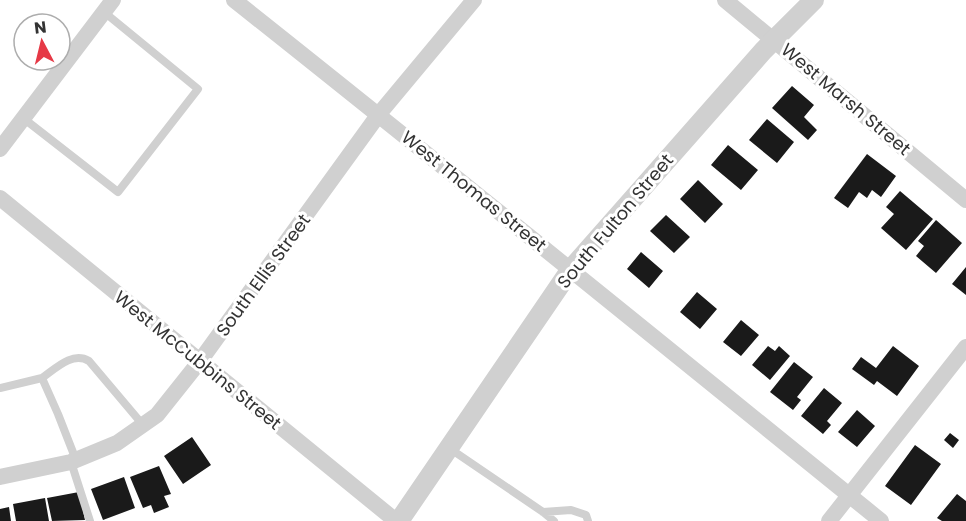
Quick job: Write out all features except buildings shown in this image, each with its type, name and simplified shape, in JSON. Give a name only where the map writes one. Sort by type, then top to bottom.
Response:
[{"type":"street","name":"West Thomas Street","points":[[234,0],[572,269],[712,386],[881,521]]},
{"type":"street","name":"South Ellis Street","points":[[0,477],[74,461],[117,443],[157,415],[200,362],[379,114],[474,0]]},
{"type":"street","name":"West Marsh Street","points":[[725,0],[966,200]]},
{"type":"street","name":"South Fulton Street","points":[[398,521],[572,269],[774,39],[814,0]]},
{"type":"street","points":[[0,149],[108,6]]},
{"type":"street","name":"West McCubbins Street","points":[[0,198],[398,521]]},
{"type":"street","points":[[829,521],[966,347]]},
{"type":"lane","points":[[23,118],[118,192],[198,88],[108,6]]},
{"type":"lane","points":[[0,388],[42,378],[75,357],[84,358],[143,425]]},
{"type":"lane","points":[[42,378],[58,414],[74,461],[90,521]]},
{"type":"lane","points":[[449,448],[554,521]]},
{"type":"lane","points":[[543,512],[571,510],[586,514],[588,521]]}]
